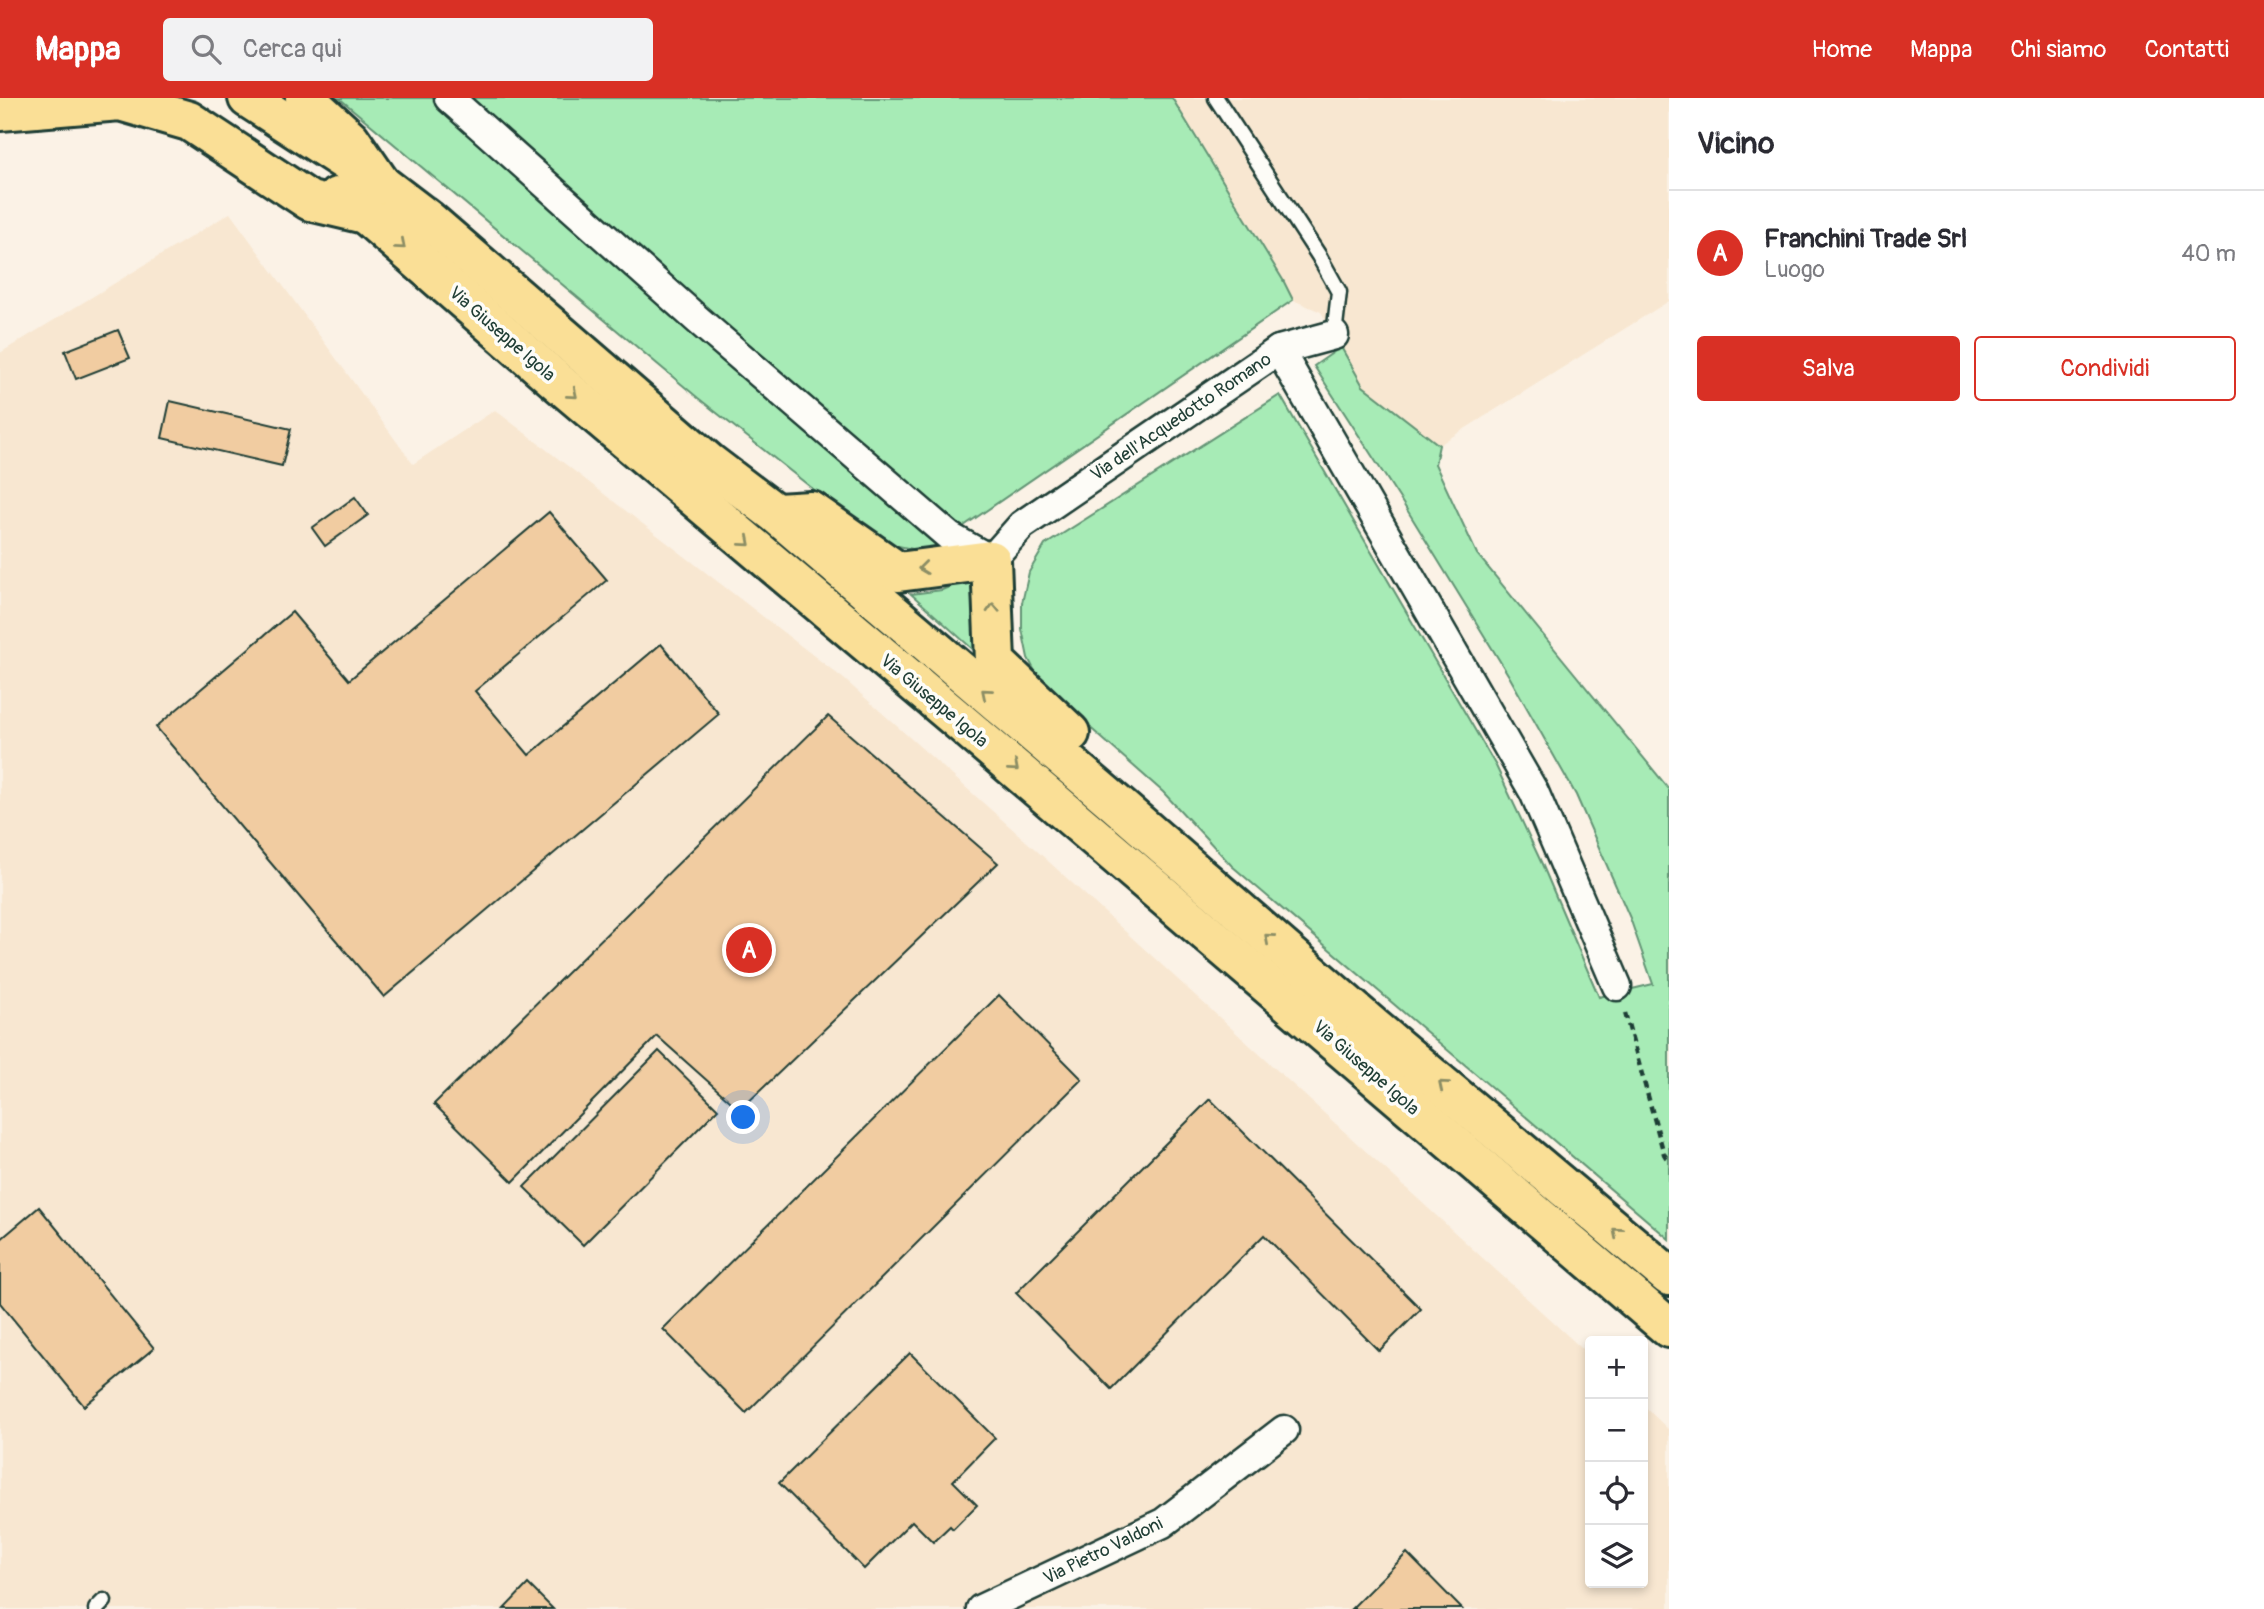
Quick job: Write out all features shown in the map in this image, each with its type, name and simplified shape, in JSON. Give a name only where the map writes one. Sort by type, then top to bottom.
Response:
[{"type":"main road","name":"Via Giuseppe Igola","points":[[182,98],[447,237],[709,463],[775,513],[1342,1000],[1669,1276]]},
{"type":"main road","name":"Via Giuseppe Igola","points":[[248,98],[373,199],[569,391],[986,743],[1669,1328]]},
{"type":"main road","points":[[0,111],[120,101],[189,121],[310,201],[373,199],[350,139],[305,98]]},
{"type":"main road","points":[[775,513],[811,511],[898,572],[991,560],[995,662],[1094,756],[1114,802]]},
{"type":"street","points":[[449,98],[698,320],[950,537],[991,560]]},
{"type":"street","name":"Via dell'Acquedotto Romano","points":[[991,560],[1022,525],[1279,350],[1334,335]]},
{"type":"street","points":[[1279,350],[1534,792],[1617,986]]},
{"type":"street","name":"Via Pietro Valdoni","points":[[981,1609],[1163,1523],[1284,1430]]},
{"type":"lane","name":"Via dell'Acquedotto Romano","points":[[1216,98],[1319,256],[1339,292],[1334,335]]},
{"type":"path","points":[[1617,986],[1664,1154],[1669,1162]]},
{"type":"shaded area","points":[[1172,98],[1669,98],[1669,301],[1439,445],[1363,386],[1321,312],[1293,300]]},
{"type":"shaded area","points":[[230,213],[413,464],[495,410],[844,679],[1036,850],[1585,1351],[1585,1588],[1648,1588],[1648,1410],[1669,1430],[1669,1609],[0,1609],[0,353]]},
{"type":"green space","points":[[339,98],[1172,98],[1293,300],[926,552],[880,542],[698,398]]},
{"type":"green space","points":[[1341,347],[1363,386],[1439,445],[1435,464],[1477,554],[1669,789],[1669,1239],[1232,866],[1163,792],[1039,679],[1028,658],[1022,629],[1022,603],[1029,572],[1045,545],[1280,395],[1496,766],[1542,864],[1599,997],[1653,984],[1630,918],[1576,795],[1509,676],[1409,513],[1314,366]]},
{"type":"green space","points":[[966,580],[981,595],[977,653],[911,594],[942,590]]},
{"type":"building","points":[[118,330],[130,358],[76,379],[65,351]]},
{"type":"building","points":[[170,401],[291,429],[282,466],[162,438]]},
{"type":"building","points":[[355,497],[368,515],[325,546],[312,528]]},
{"type":"building","points":[[549,512],[607,580],[475,691],[529,755],[661,644],[719,714],[384,997],[156,727],[292,612],[349,680]]},
{"type":"building","points":[[828,716],[998,863],[740,1110],[657,1036],[513,1182],[434,1104]]},
{"type":"building","points":[[999,995],[1082,1079],[746,1413],[663,1329]]},
{"type":"building","points":[[659,1051],[718,1109],[583,1245],[524,1187]]},
{"type":"building","points":[[1210,1099],[1421,1309],[1379,1351],[1264,1235],[1111,1389],[1016,1293]]},
{"type":"building","points":[[39,1207],[154,1348],[84,1406],[0,1303],[0,1240]]},
{"type":"building","points":[[910,1353],[995,1438],[953,1481],[977,1505],[953,1529],[950,1526],[933,1542],[912,1521],[864,1569],[779,1483]]},
{"type":"building","points":[[1407,1553],[1462,1609],[1351,1609]]},
{"type":"building","points":[[528,1584],[553,1609],[504,1609]]},
{"type":"place","name":"Franchini Trade Srl","points":[[749,950]]}]
